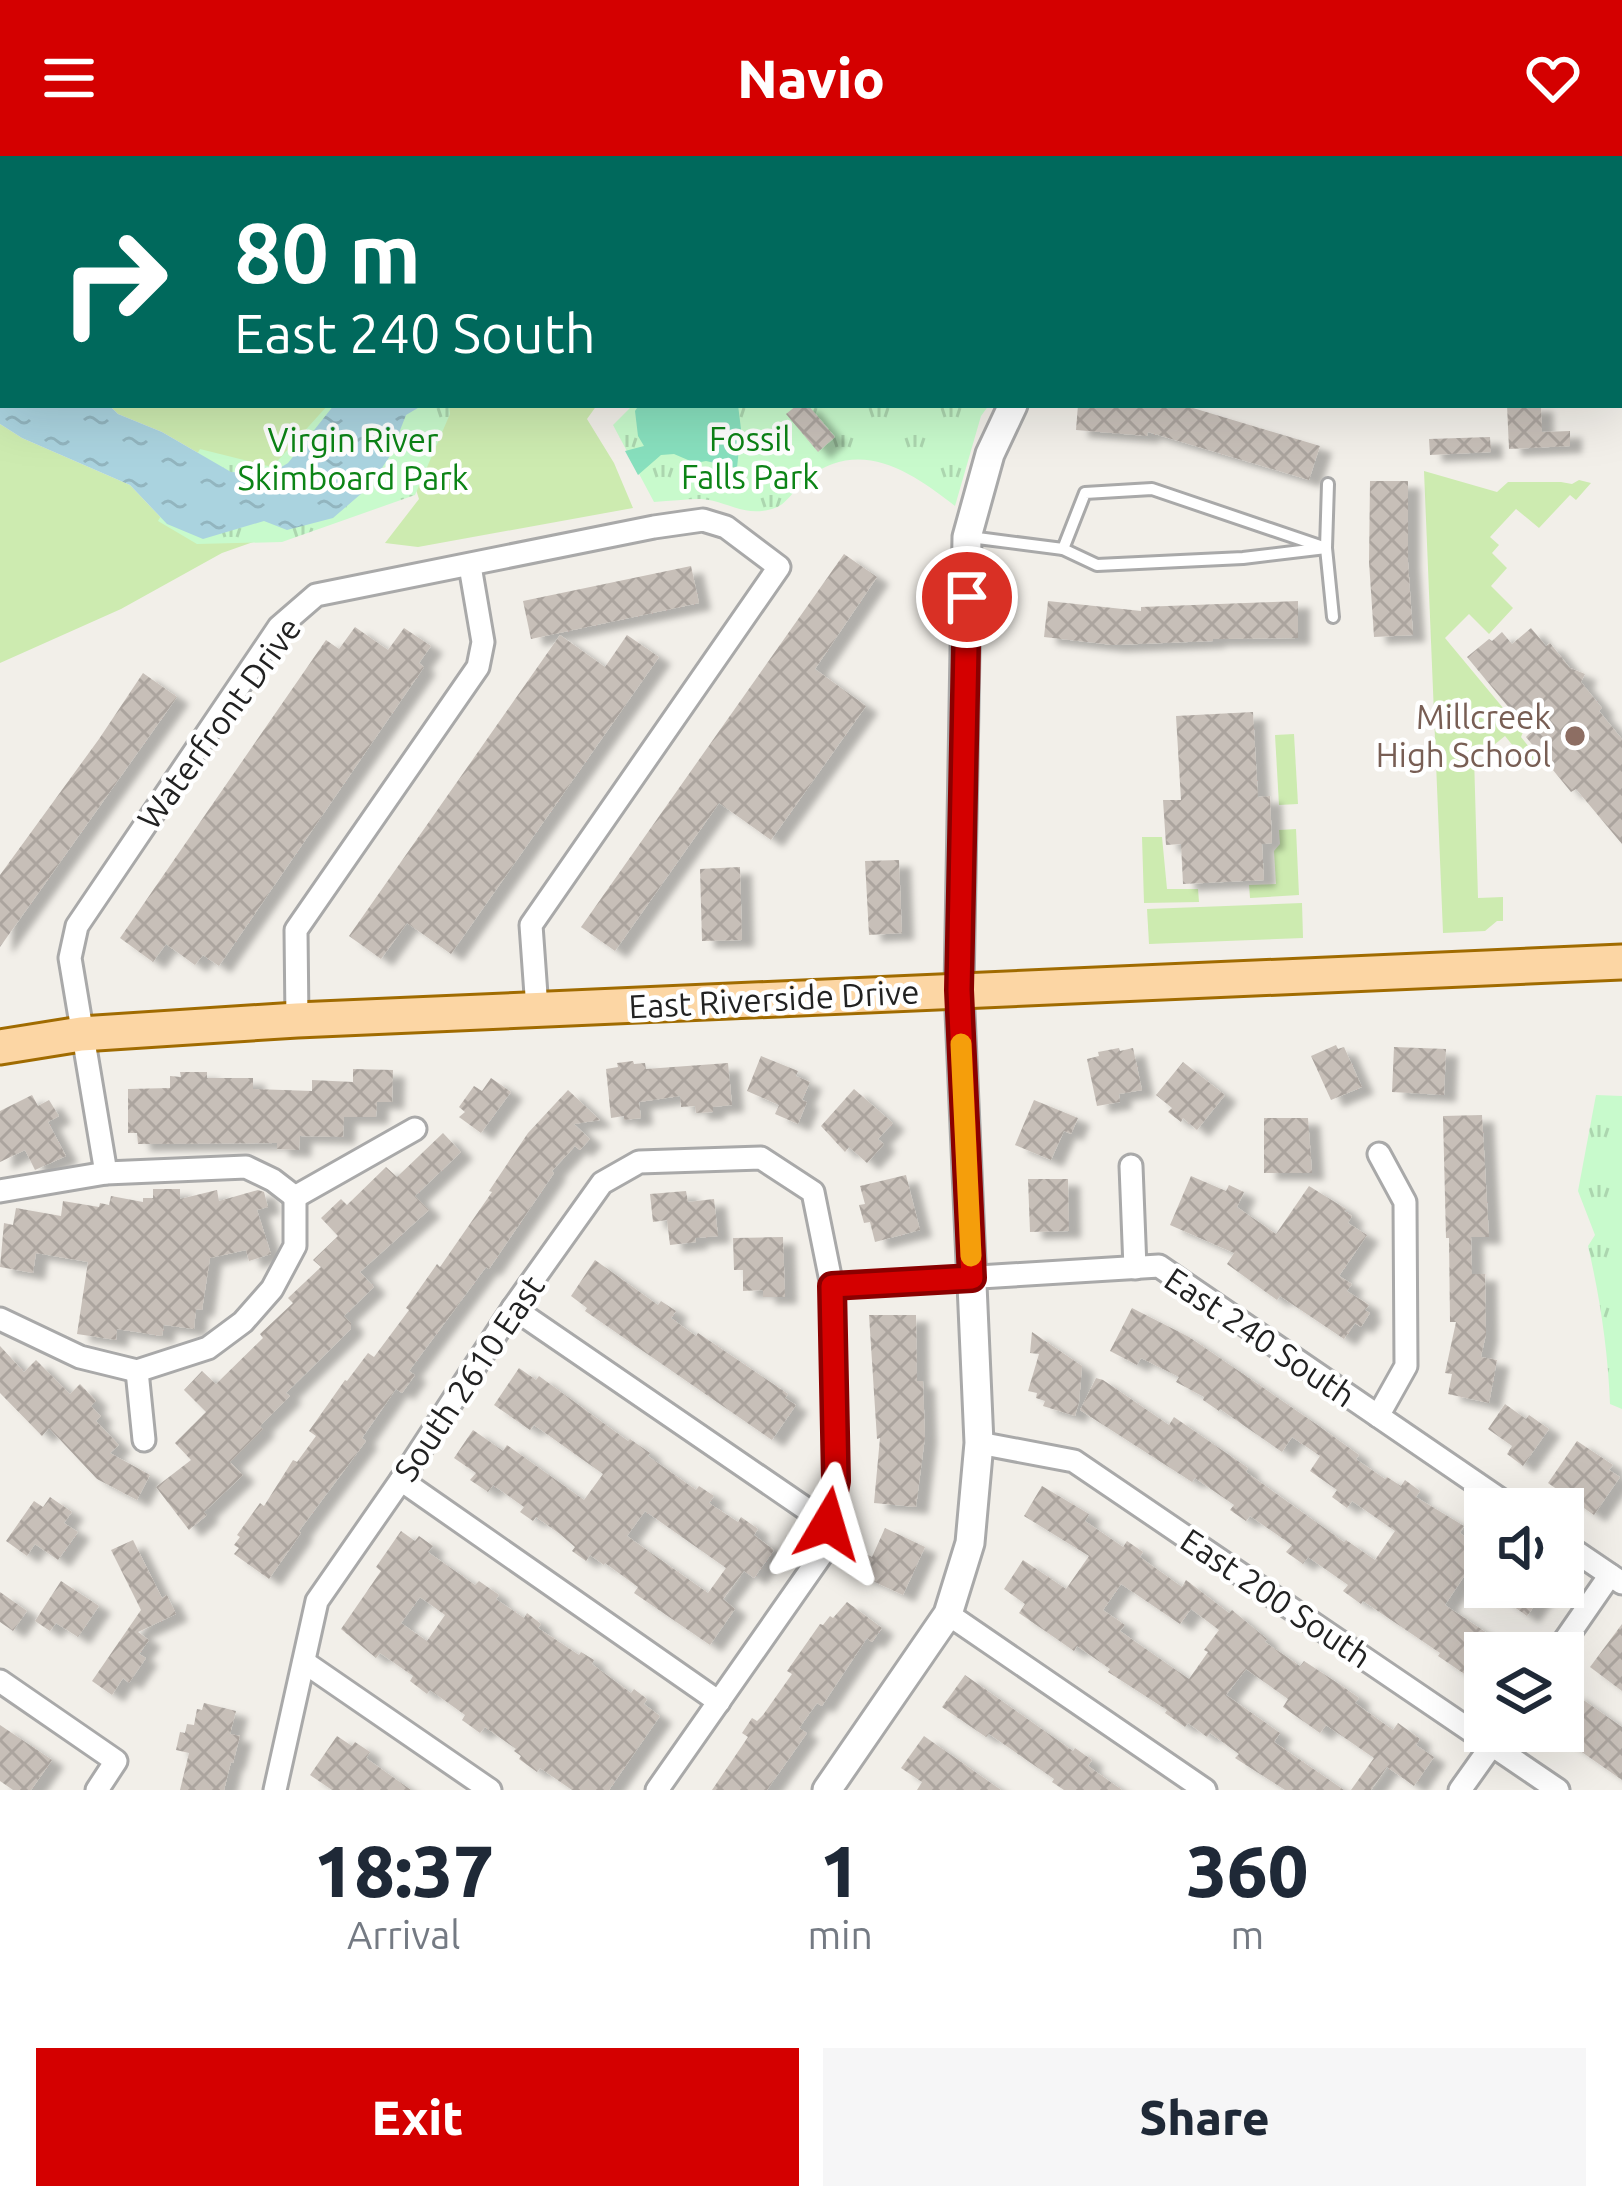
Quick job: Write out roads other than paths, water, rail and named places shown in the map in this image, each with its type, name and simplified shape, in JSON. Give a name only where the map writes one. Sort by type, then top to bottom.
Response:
[{"type":"main road","name":"East Riverside Drive","points":[[0,1047],[81,1034],[297,1020],[1622,962]]},
{"type":"street","points":[[837,1787],[948,1614],[970,1543],[979,1443],[959,990],[967,537],[989,454],[1012,408]]},
{"type":"street","name":"Waterfront Drive","points":[[106,1173],[70,958],[77,926],[278,627],[316,595],[654,527],[704,520],[726,527],[779,567],[531,925],[537,1009]]},
{"type":"street","points":[[297,1020],[296,930],[478,667],[484,642],[470,566]]},
{"type":"street","points":[[295,1197],[415,1129]]},
{"type":"street","points":[[1378,1154],[1405,1202],[1406,1366],[1378,1416]]},
{"type":"street","name":"South 2610 East","points":[[275,1790],[317,1601],[602,1183],[640,1162],[761,1158],[813,1192],[832,1286]]},
{"type":"street","points":[[1131,1166],[1135,1268]]},
{"type":"street","points":[[0,1191],[106,1173],[246,1167],[295,1197]]},
{"type":"street","points":[[0,1319],[80,1357],[136,1371],[208,1348],[243,1322],[272,1289],[295,1246],[295,1197]]},
{"type":"street","name":"East 240 South","points":[[832,1286],[1159,1266],[1483,1488]]},
{"type":"street","points":[[657,1790],[822,1554],[836,1481],[832,1286]]},
{"type":"street","points":[[513,1308],[828,1524]]},
{"type":"street","points":[[136,1371],[144,1440]]},
{"type":"street","name":"East 200 South","points":[[979,1443],[1074,1462],[1464,1716]]},
{"type":"street","points":[[401,1480],[719,1702]]},
{"type":"street","points":[[1573,1632],[1616,1579],[1584,1557]]},
{"type":"street","points":[[948,1614],[1205,1790]]},
{"type":"street","points":[[304,1662],[490,1790]]},
{"type":"street","points":[[0,1681],[116,1761],[97,1790]]},
{"type":"street","points":[[1460,1790],[1487,1752]]},
{"type":"street","name":"East 200 South","points":[[1513,1752],[1558,1790]]},
{"type":"lane","points":[[1328,484],[1333,617]]},
{"type":"lane","points":[[1063,549],[1084,493],[1152,489],[1327,548]]},
{"type":"lane","points":[[967,537],[1063,549],[1097,565],[1243,558],[1327,548]]},
{"type":"water","name":"Virgin River Skimboard Park","points":[[0,408],[112,408],[231,472],[270,474],[288,463],[332,408],[418,408],[406,415],[390,456],[369,487],[333,518],[287,530],[264,521],[203,539],[167,524],[130,485],[0,424]]},
{"type":"place","name":"Millcreek High School","points":[[1575,736]]},
{"type":"park label","name":"Fossil Falls Park","points":[[750,458]]}]
